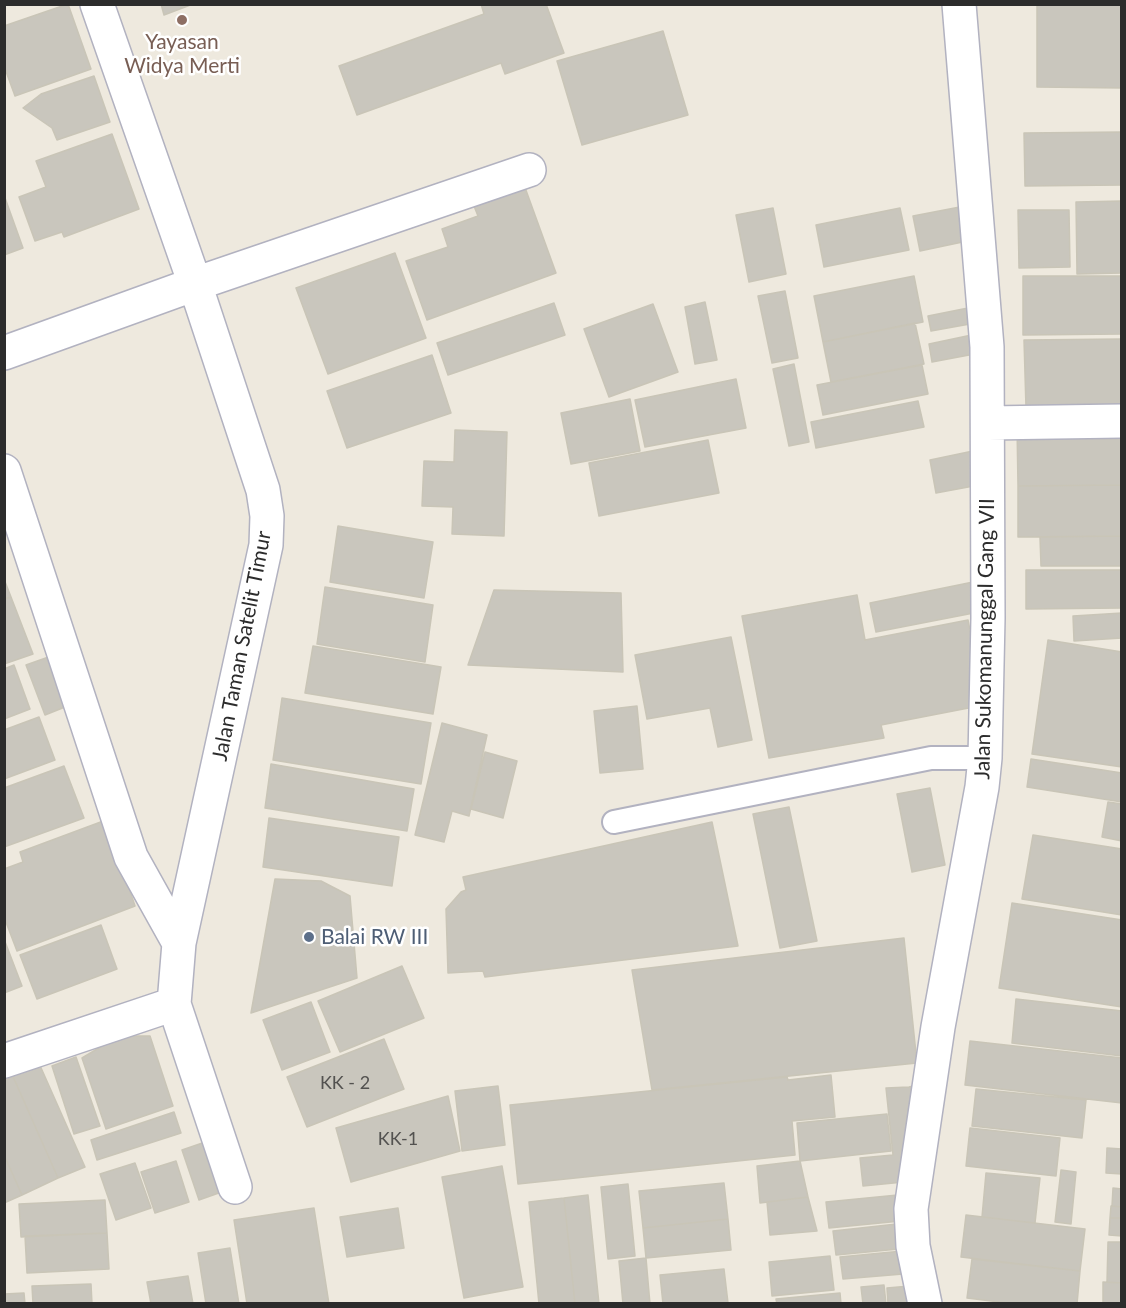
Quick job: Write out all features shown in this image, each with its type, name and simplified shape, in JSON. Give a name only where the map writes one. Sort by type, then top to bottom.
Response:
[{"type":"street","name":"Jalan Taman Satelit Timur","points":[[97,4],[195,284],[262,490],[267,516],[266,545],[179,943],[174,1004],[235,1187]]},
{"type":"street","name":"Jalan Sukomanunggal Gang VII","points":[[925,1304],[913,1246],[911,1209],[939,1027],[985,759],[988,618],[987,347],[959,4]]},
{"type":"street","points":[[4,353],[195,284],[529,170]]},
{"type":"street","points":[[988,423],[1122,421]]},
{"type":"street","points":[[4,471],[131,856],[179,943]]},
{"type":"street","points":[[4,1061],[174,1004]]},
{"type":"lane","points":[[614,822],[931,758],[985,759]]},
{"type":"building","points":[[68,4],[91,69],[15,96],[4,66],[4,26]]},
{"type":"building","points":[[161,4],[193,4],[164,15]]},
{"type":"building","points":[[481,4],[546,4],[564,53],[505,74],[501,63],[357,115],[339,66],[484,14]]},
{"type":"building","points":[[1037,4],[1122,4],[1122,88],[1037,87]]},
{"type":"building","points":[[663,31],[688,115],[582,145],[557,61]]},
{"type":"building","points":[[94,76],[110,122],[57,140],[52,128],[23,108],[41,94]]},
{"type":"building","points":[[1122,132],[1122,185],[1025,186],[1024,133]]},
{"type":"building","points":[[112,134],[139,209],[64,237],[62,232],[35,241],[19,197],[46,187],[36,161]]},
{"type":"building","points":[[523,182],[556,273],[427,320],[406,261],[448,247],[442,229],[478,216],[472,201]]},
{"type":"building","points":[[4,195],[23,248],[4,255]]},
{"type":"building","points":[[1122,201],[1122,273],[1077,274],[1076,202]]},
{"type":"building","points":[[965,206],[972,240],[920,251],[913,216]]},
{"type":"building","points":[[773,208],[786,274],[749,282],[736,215]]},
{"type":"building","points":[[900,208],[909,250],[824,267],[816,225]]},
{"type":"building","points":[[1018,210],[1069,210],[1070,267],[1019,268]]},
{"type":"building","points":[[395,253],[426,338],[328,374],[296,288]]},
{"type":"building","points":[[914,276],[923,322],[823,342],[814,296]]},
{"type":"building","points":[[1023,276],[1122,276],[1122,334],[1023,335]]},
{"type":"building","points":[[785,291],[798,358],[772,363],[758,296]]},
{"type":"building","points":[[705,302],[717,360],[695,364],[685,307]]},
{"type":"building","points":[[554,303],[565,335],[448,375],[437,343]]},
{"type":"building","points":[[653,304],[678,372],[609,397],[584,329]]},
{"type":"building","points":[[978,306],[981,322],[931,331],[928,316]]},
{"type":"building","points":[[915,323],[924,364],[831,382],[823,342]]},
{"type":"building","points":[[981,333],[985,352],[932,362],[929,344]]},
{"type":"building","points":[[1122,339],[1122,407],[1026,408],[1024,340]]},
{"type":"building","points":[[432,355],[451,413],[347,448],[327,391]]},
{"type":"building","points":[[794,364],[809,442],[789,446],[773,369]]},
{"type":"building","points":[[922,365],[928,394],[823,415],[817,385]]},
{"type":"building","points":[[736,379],[746,428],[645,447],[635,400]]},
{"type":"building","points":[[630,399],[640,451],[571,464],[561,413]]},
{"type":"building","points":[[918,401],[924,427],[816,448],[811,422]]},
{"type":"building","points":[[1122,425],[1122,485],[1018,486],[1017,426]]},
{"type":"building","points":[[455,430],[507,432],[504,536],[452,534],[453,507],[422,506],[424,461],[454,462]]},
{"type":"building","points":[[708,440],[719,493],[599,516],[589,463]]},
{"type":"building","points":[[973,451],[979,485],[936,493],[930,460]]},
{"type":"building","points":[[1122,485],[1122,536],[1018,537],[1018,486]]},
{"type":"building","points":[[338,526],[433,542],[424,598],[330,582]]},
{"type":"building","points":[[1122,536],[1122,566],[1041,566],[1040,537]]},
{"type":"building","points":[[1026,570],[1122,570],[1122,608],[1026,609]]},
{"type":"building","points":[[4,579],[11,597],[4,599]]},
{"type":"building","points":[[978,581],[984,611],[876,632],[870,603]]},
{"type":"building","points":[[325,587],[433,605],[425,662],[317,644]]},
{"type":"building","points":[[494,590],[621,593],[623,672],[468,665]]},
{"type":"building","points":[[857,595],[865,640],[968,620],[984,705],[881,725],[884,738],[769,758],[742,616]]},
{"type":"building","points":[[11,597],[33,654],[4,664],[4,599]]},
{"type":"building","points":[[1122,613],[1122,638],[1074,641],[1073,616]]},
{"type":"building","points":[[731,637],[752,740],[718,747],[710,708],[647,719],[635,655]]},
{"type":"building","points":[[1048,640],[1122,652],[1122,767],[1032,754]]},
{"type":"building","points":[[313,646],[441,667],[433,714],[305,693]]},
{"type":"building","points":[[57,654],[75,703],[45,715],[26,665]]},
{"type":"building","points":[[14,665],[30,709],[4,719],[4,669]]},
{"type":"building","points":[[282,698],[431,723],[421,784],[273,760]]},
{"type":"building","points":[[637,706],[643,769],[600,773],[594,711]]},
{"type":"building","points":[[39,717],[55,760],[4,779],[4,730]]},
{"type":"building","points":[[442,723],[487,735],[469,816],[452,811],[444,842],[415,835]]},
{"type":"building","points":[[485,752],[517,761],[503,818],[471,809]]},
{"type":"building","points":[[1031,759],[1122,773],[1122,802],[1027,787]]},
{"type":"building","points":[[271,764],[414,789],[407,831],[265,808]]},
{"type":"building","points":[[64,766],[84,818],[4,847],[4,788]]},
{"type":"building","points":[[930,788],[945,865],[912,872],[897,794]]},
{"type":"building","points":[[1108,802],[1122,804],[1122,841],[1102,837]]},
{"type":"building","points":[[789,807],[817,941],[780,948],[753,814]]},
{"type":"building","points":[[269,818],[399,837],[392,886],[263,867]]},
{"type":"building","points":[[106,820],[135,906],[17,951],[4,917],[4,869],[23,862],[20,852]]},
{"type":"building","points":[[712,822],[738,946],[485,977],[483,971],[448,973],[446,909],[461,892],[466,890],[463,877]]},
{"type":"building","points":[[1033,835],[1122,849],[1122,915],[1022,899]]},
{"type":"building","name":"Balai RW III","points":[[275,879],[321,881],[350,896],[357,978],[251,1013]]},
{"type":"building","points":[[1012,903],[1122,920],[1122,1007],[999,988]]},
{"type":"building","points":[[101,925],[117,969],[37,999],[20,955]]},
{"type":"building","points":[[904,938],[917,1063],[652,1090],[632,970]]},
{"type":"building","points":[[4,939],[22,986],[4,993]]},
{"type":"building","points":[[402,966],[424,1018],[340,1052],[318,1001]]},
{"type":"building","points":[[1016,999],[1122,1011],[1122,1056],[1012,1043]]},
{"type":"building","points":[[311,1002],[330,1052],[282,1070],[263,1020]]},
{"type":"building","points":[[119,1036],[150,1036],[173,1106],[106,1129],[82,1058]]},
{"type":"building","points":[[384,1039],[404,1089],[307,1127],[287,1077]]},
{"type":"building","points":[[970,1041],[1122,1058],[1122,1103],[965,1085]]},
{"type":"building","points":[[76,1057],[100,1126],[74,1134],[52,1066]]},
{"type":"building","points":[[38,1061],[85,1167],[58,1178],[11,1072]]},
{"type":"building","points":[[11,1072],[58,1178],[22,1195],[4,1155],[4,1075]]},
{"type":"building","points":[[831,1075],[835,1117],[792,1121],[795,1155],[518,1184],[510,1105],[787,1077],[788,1080]]},
{"type":"building","points":[[918,1085],[914,1181],[863,1186],[860,1158],[893,1155],[886,1088]]},
{"type":"building","points":[[498,1086],[505,1145],[462,1151],[455,1091]]},
{"type":"building","points":[[976,1089],[1086,1100],[1082,1138],[972,1126]]},
{"type":"building","points":[[448,1096],[460,1151],[351,1182],[336,1128]]},
{"type":"building","points":[[174,1112],[181,1133],[97,1160],[91,1140]]},
{"type":"building","points":[[887,1114],[891,1151],[800,1161],[797,1123]]},
{"type":"building","points":[[970,1128],[1060,1138],[1056,1176],[966,1166]]},
{"type":"building","points":[[214,1139],[230,1189],[199,1200],[182,1150]]},
{"type":"building","points":[[1107,1148],[1122,1149],[1122,1174],[1106,1173]]},
{"type":"building","points":[[4,1155],[22,1195],[4,1203]]},
{"type":"building","points":[[176,1161],[189,1202],[155,1213],[141,1172]]},
{"type":"building","points":[[800,1161],[808,1197],[760,1203],[757,1166]]},
{"type":"building","points":[[135,1163],[151,1208],[116,1220],[100,1174]]},
{"type":"building","points":[[502,1166],[523,1287],[464,1298],[442,1177]]},
{"type":"building","points":[[1061,1170],[1076,1172],[1071,1224],[1055,1222]]},
{"type":"building","points":[[986,1173],[1040,1178],[1035,1223],[982,1217]]},
{"type":"building","points":[[724,1183],[728,1219],[643,1228],[639,1191]]},
{"type":"building","points":[[628,1184],[635,1256],[608,1259],[601,1187]]},
{"type":"building","points":[[1113,1188],[1122,1189],[1122,1207],[1112,1206]]},
{"type":"building","points":[[908,1194],[911,1220],[829,1228],[826,1202]]},
{"type":"building","points":[[588,1195],[599,1304],[575,1304],[564,1198]]},
{"type":"building","points":[[808,1197],[817,1231],[770,1235],[767,1202]]},
{"type":"building","points":[[564,1198],[575,1304],[539,1304],[529,1202]]},
{"type":"building","points":[[105,1200],[107,1233],[21,1237],[19,1204]]},
{"type":"building","points":[[1111,1206],[1122,1207],[1122,1218],[1110,1218]]},
{"type":"building","points":[[314,1208],[329,1304],[247,1304],[234,1220]]},
{"type":"building","points":[[398,1208],[404,1248],[347,1257],[340,1217]]},
{"type":"building","points":[[966,1215],[1085,1229],[1080,1271],[961,1257]]},
{"type":"building","points":[[1110,1218],[1122,1218],[1122,1236],[1109,1235]]},
{"type":"building","points":[[728,1219],[731,1250],[646,1258],[643,1228]]},
{"type":"building","points":[[906,1223],[909,1248],[836,1255],[833,1231]]},
{"type":"building","points":[[107,1233],[109,1269],[27,1273],[25,1236]]},
{"type":"building","points":[[1108,1242],[1122,1242],[1122,1283],[1107,1282]]},
{"type":"building","points":[[230,1248],[239,1304],[206,1304],[198,1253]]},
{"type":"building","points":[[913,1250],[915,1273],[843,1279],[840,1257]]},
{"type":"building","points":[[830,1256],[834,1290],[772,1296],[769,1262]]},
{"type":"building","points":[[646,1258],[650,1304],[623,1304],[619,1261]]},
{"type":"building","points":[[972,1259],[1080,1271],[1077,1304],[1015,1304],[967,1298]]},
{"type":"building","points":[[724,1269],[728,1303],[663,1304],[660,1275]]},
{"type":"building","points":[[188,1276],[193,1304],[151,1304],[147,1282]]},
{"type":"building","points":[[1103,1282],[1122,1283],[1122,1304],[1103,1304]]},
{"type":"building","points":[[91,1284],[92,1304],[33,1304],[32,1286]]},
{"type":"building","points":[[884,1285],[886,1304],[863,1304],[861,1287]]},
{"type":"building","points":[[921,1285],[923,1304],[888,1304],[887,1288]]},
{"type":"building","points":[[24,1293],[25,1304],[4,1304],[4,1294]]},
{"type":"building","points":[[840,1293],[841,1304],[777,1304],[776,1299]]},
{"type":"place","name":"Yayasan Widya Merti","points":[[182,20]]},
{"type":"place","name":"Balai RW III","points":[[309,937]]}]
